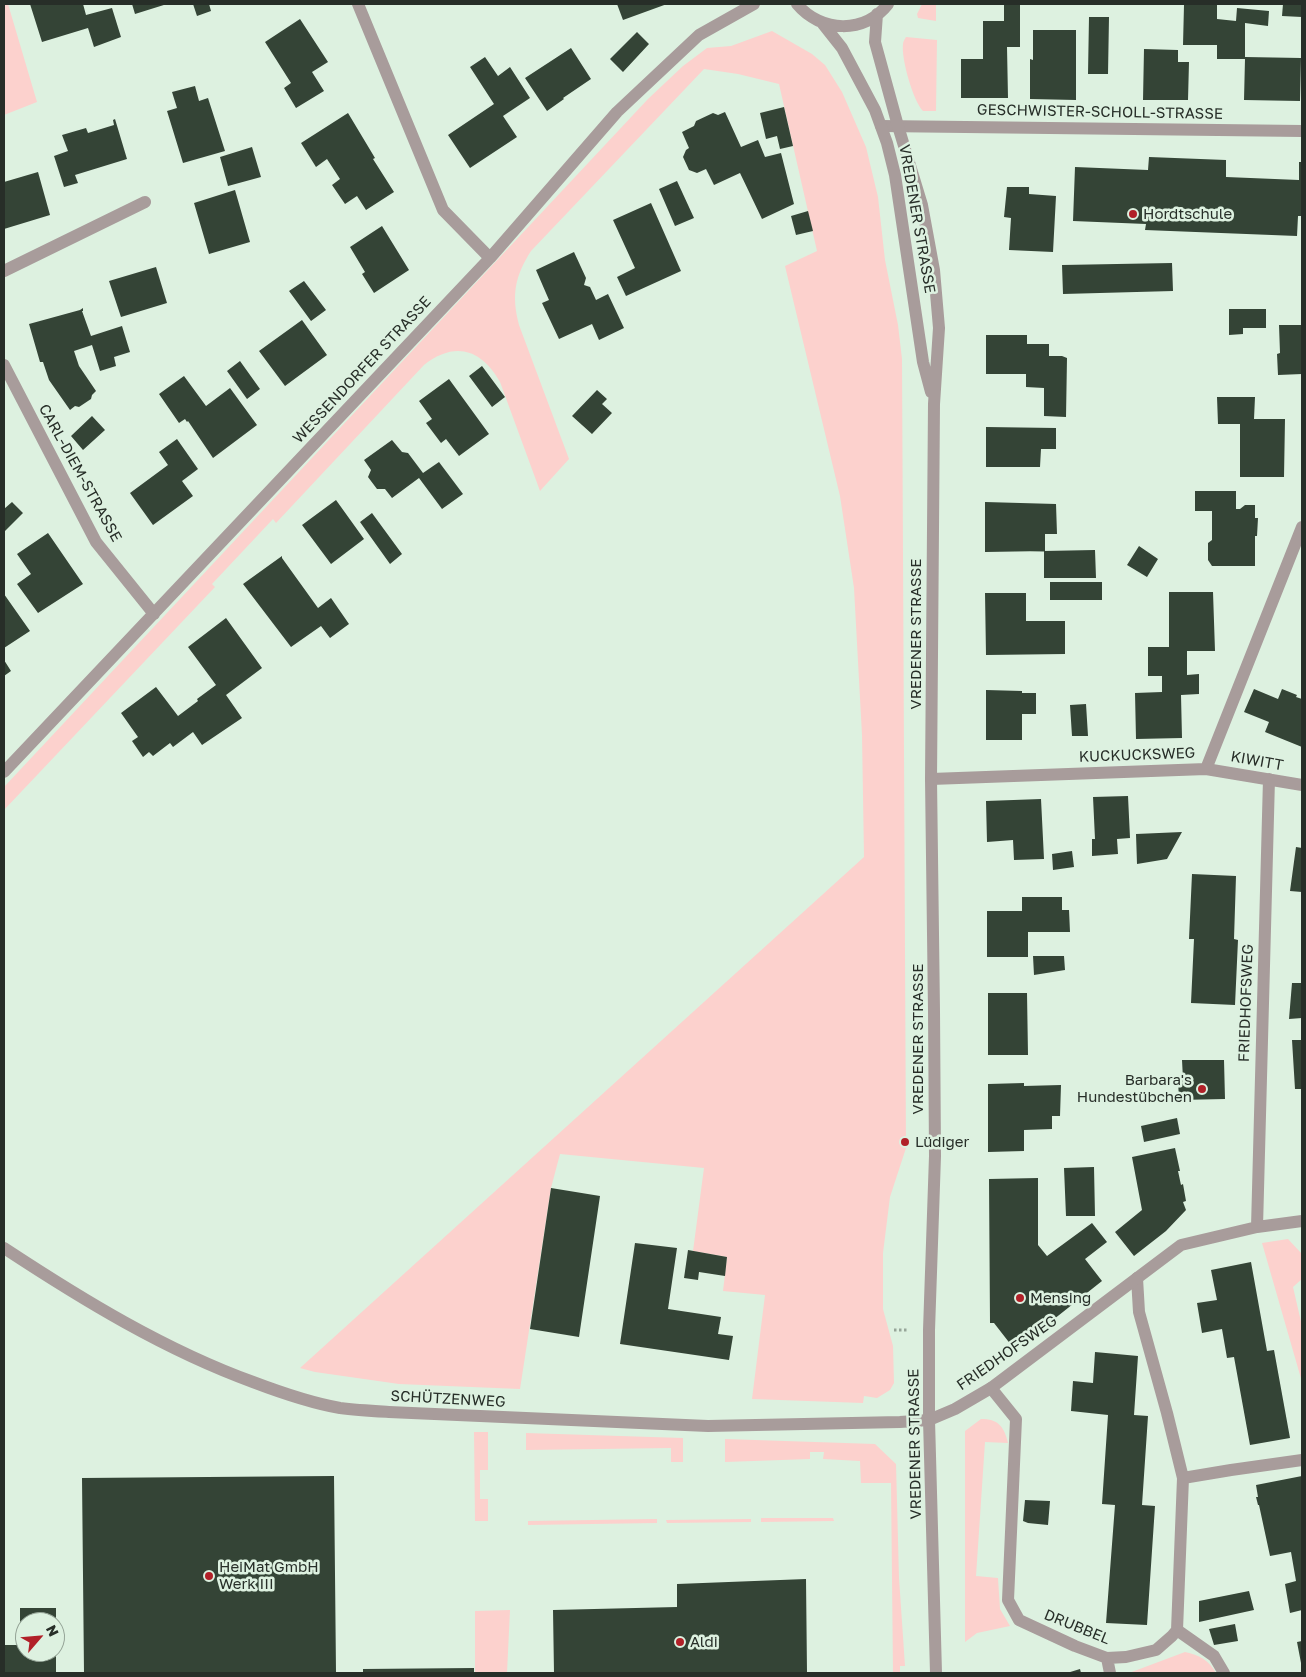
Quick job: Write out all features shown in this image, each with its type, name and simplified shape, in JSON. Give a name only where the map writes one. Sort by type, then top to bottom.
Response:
[{"type":"street","points":[[358,4],[443,210],[490,258]]},
{"type":"street","name":"WESSENDORFER STRASSE","points":[[4,772],[490,258],[617,112],[699,35],[754,4]]},
{"type":"street","name":"VREDENER STRASSE","points":[[797,4],[810,17],[823,24],[842,48],[875,110],[887,143],[895,175],[923,362],[934,404]]},
{"type":"street","points":[[823,24],[840,27],[869,21],[888,4]]},
{"type":"street","name":"VREDENER STRASSE","points":[[877,14],[875,42],[922,205],[934,270],[939,328],[934,404],[931,779],[935,1156],[929,1330],[929,1420],[936,1673]]},
{"type":"street","name":"GESCHWISTER-SCHOLL-STRASSE","points":[[881,126],[1302,131]]},
{"type":"street","points":[[4,271],[145,202]]},
{"type":"street","name":"CARL-DIEM-STRASSE","points":[[4,365],[96,542],[154,614]]},
{"type":"street","name":"KUCKUCKSWEG","points":[[931,779],[1206,769],[1302,527]]},
{"type":"street","name":"KIWITT","points":[[1206,769],[1302,785]]},
{"type":"street","name":"FRIEDHOFSWEG","points":[[1256,1227],[1269,779]]},
{"type":"street","name":"FRIEDHOFSWEG","points":[[929,1420],[955,1409],[991,1388],[1181,1245],[1256,1227],[1302,1221]]},
{"type":"street","name":"SCHÜTZENWEG","points":[[4,1248],[87,1300],[160,1342],[225,1372],[285,1394],[340,1408],[416,1414],[708,1426],[929,1420]]},
{"type":"street","points":[[1137,1278],[1139,1312],[1168,1413],[1183,1478],[1177,1630],[1214,1656],[1224,1673]]},
{"type":"street","name":"DRUBBEL","points":[[991,1388],[1016,1419],[1008,1600],[1019,1620],[1107,1658],[1126,1657],[1156,1650],[1177,1630]]},
{"type":"street","points":[[1183,1478],[1302,1460]]},
{"type":"street","points":[[1107,1658],[1110,1673]]},
{"type":"shaded area","points":[[4,4],[8,4],[37,102],[4,115]]},
{"type":"shaded area","points":[[922,4],[936,4],[936,21],[918,18],[917,14]]},
{"type":"shaded area","points":[[772,31],[812,54],[825,65],[842,92],[866,147],[878,197],[885,260],[898,325],[902,359],[906,1148],[890,1197],[883,1253],[883,1309],[893,1346],[894,1383],[890,1390],[877,1398],[864,1396],[863,1403],[752,1399],[765,1295],[723,1291],[727,1257],[693,1251],[704,1168],[560,1154],[551,1188],[520,1389],[399,1384],[315,1372],[300,1368],[864,857],[862,735],[854,588],[840,496],[785,266],[817,251],[779,84],[738,74],[704,69],[531,251],[518,277],[515,304],[519,325],[569,459],[540,491],[500,382],[493,371],[476,356],[466,352],[457,351],[435,357],[424,365],[276,523],[273,519],[212,584],[215,587],[4,810],[4,787],[648,99],[683,66],[707,48],[731,46]]},
{"type":"shaded area","points":[[906,37],[937,40],[936,111],[923,111],[915,98],[908,79],[904,59],[903,43]]},
{"type":"shaded area","points":[[1288,1239],[1302,1254],[1302,1279],[1293,1287],[1302,1326],[1302,1382],[1262,1243]]},
{"type":"shaded area","points":[[981,1419],[996,1422],[1002,1428],[1008,1443],[985,1442],[976,1576],[998,1578],[1000,1609],[1010,1626],[977,1633],[965,1642],[965,1431]]},
{"type":"shaded area","points":[[474,1432],[488,1432],[488,1470],[480,1470],[480,1499],[488,1499],[488,1521],[475,1521]]},
{"type":"shaded area","points":[[526,1433],[683,1438],[683,1462],[671,1462],[671,1448],[526,1450]]},
{"type":"shaded area","points":[[725,1439],[875,1444],[896,1464],[899,1578],[905,1666],[900,1666],[900,1673],[893,1673],[891,1483],[861,1483],[860,1461],[823,1459],[824,1452],[810,1452],[810,1459],[725,1462]]},
{"type":"shaded area","points":[[761,1518],[833,1518],[834,1521],[761,1522]]},
{"type":"shaded area","points":[[657,1519],[657,1523],[528,1525],[528,1521]]},
{"type":"shaded area","points":[[751,1519],[751,1522],[667,1523],[666,1520]]},
{"type":"shaded area","points":[[510,1610],[507,1673],[475,1673],[475,1611]]},
{"type":"shaded area","points":[[1185,1652],[1203,1659],[1216,1673],[1129,1673]]},
{"type":"building","points":[[30,4],[83,4],[86,15],[112,8],[121,37],[94,47],[88,28],[42,42]]},
{"type":"building","points":[[132,4],[167,4],[135,14]]},
{"type":"building","points":[[193,4],[209,4],[211,11],[197,16]]},
{"type":"building","points":[[617,4],[667,4],[623,20]]},
{"type":"building","points":[[1004,4],[1020,4],[1020,47],[1007,47],[1008,98],[961,98],[961,59],[983,59],[983,21],[1004,21]]},
{"type":"building","points":[[1217,4],[1217,19],[1236,21],[1237,8],[1269,11],[1268,26],[1245,23],[1245,57],[1301,58],[1300,101],[1244,100],[1245,59],[1217,59],[1217,45],[1183,45],[1184,5]]},
{"type":"building","points":[[1283,4],[1302,4],[1302,17],[1282,16]]},
{"type":"building","points":[[1089,17],[1109,17],[1108,74],[1088,74]]},
{"type":"building","points":[[300,19],[328,62],[312,72],[324,91],[296,108],[284,88],[291,83],[265,42]]},
{"type":"building","points":[[1033,30],[1076,30],[1076,100],[1030,99],[1030,59],[1033,60]]},
{"type":"building","points":[[637,32],[649,44],[623,72],[610,59]]},
{"type":"building","points":[[571,48],[591,79],[547,111],[525,78]]},
{"type":"building","points":[[1144,49],[1178,50],[1178,62],[1189,62],[1188,100],[1143,100]]},
{"type":"building","points":[[485,57],[498,76],[510,67],[530,98],[503,116],[517,137],[470,168],[448,135],[494,104],[470,67]]},
{"type":"building","points":[[195,86],[199,101],[208,98],[225,151],[183,163],[167,111],[177,108],[172,92]]},
{"type":"building","points":[[784,107],[793,146],[780,149],[777,136],[766,139],[760,113]]},
{"type":"building","points":[[725,112],[741,147],[758,140],[765,157],[781,153],[794,204],[762,219],[740,173],[714,185],[706,169],[697,173],[689,170],[683,157],[689,148],[682,132],[694,126],[696,121],[713,113],[718,115]]},
{"type":"building","points":[[348,113],[375,158],[373,159],[394,192],[366,210],[357,196],[345,204],[332,185],[340,179],[327,159],[316,167],[301,143]]},
{"type":"building","points":[[115,119],[127,159],[75,175],[78,183],[64,187],[54,156],[68,151],[62,135],[86,128],[88,133],[114,125],[113,120]]},
{"type":"building","points":[[252,147],[261,177],[228,186],[220,157]]},
{"type":"building","points":[[1149,157],[1226,160],[1226,177],[1299,180],[1299,162],[1302,162],[1302,216],[1298,216],[1297,236],[1145,230],[1146,224],[1073,221],[1075,167],[1148,170]]},
{"type":"building","points":[[38,172],[50,215],[4,229],[4,182]]},
{"type":"building","points":[[677,181],[694,218],[675,226],[659,189]]},
{"type":"building","points":[[1007,187],[1029,187],[1029,194],[1056,196],[1053,252],[1009,250],[1011,218],[1004,217]]},
{"type":"building","points":[[235,190],[250,242],[209,254],[194,203]]},
{"type":"building","points":[[651,203],[681,271],[626,296],[617,277],[635,268],[613,220]]},
{"type":"building","points":[[808,211],[813,231],[796,235],[791,216]]},
{"type":"building","points":[[382,226],[409,270],[374,293],[362,274],[365,272],[350,247]]},
{"type":"building","points":[[574,252],[586,278],[584,285],[590,287],[596,300],[608,294],[624,328],[599,340],[592,324],[559,339],[542,303],[549,300],[536,270]]},
{"type":"building","points":[[1172,263],[1173,291],[1063,294],[1062,265]]},
{"type":"building","points":[[156,267],[167,303],[121,317],[109,281]]},
{"type":"building","points":[[304,281],[326,310],[311,321],[289,291]]},
{"type":"building","points":[[83,308],[82,311],[91,336],[122,326],[130,352],[114,357],[116,366],[100,371],[92,345],[74,351],[79,366],[96,391],[91,399],[79,407],[75,406],[70,410],[49,380],[43,362],[40,362],[29,324]]},
{"type":"building","points":[[1229,309],[1266,309],[1266,328],[1243,328],[1243,334],[1229,335]]},
{"type":"building","points":[[302,320],[327,355],[285,386],[259,351]]},
{"type":"building","points":[[1279,325],[1302,325],[1302,374],[1278,375],[1277,354],[1280,353]]},
{"type":"building","points":[[986,335],[1027,335],[1027,344],[1049,344],[1049,356],[1067,358],[1066,417],[1044,416],[1044,388],[1026,387],[1026,374],[986,374]]},
{"type":"building","points":[[240,361],[260,389],[247,399],[227,371]]},
{"type":"building","points":[[482,366],[505,397],[492,407],[469,376]]},
{"type":"building","points":[[184,376],[206,406],[230,388],[257,425],[213,458],[188,421],[185,419],[179,423],[159,394]]},
{"type":"building","points":[[449,379],[489,434],[459,456],[446,439],[441,443],[426,423],[432,419],[419,401]]},
{"type":"building","points":[[597,390],[607,399],[602,404],[612,413],[592,434],[572,416]]},
{"type":"building","points":[[1217,397],[1255,397],[1254,419],[1285,419],[1284,477],[1240,477],[1240,424],[1218,424]]},
{"type":"building","points":[[92,416],[105,430],[83,450],[71,436]]},
{"type":"building","points":[[986,427],[1056,428],[1056,449],[1041,449],[1040,467],[986,467]]},
{"type":"building","points":[[177,439],[198,469],[182,481],[193,496],[153,525],[130,493],[168,465],[159,452]]},
{"type":"building","points":[[392,440],[402,452],[408,453],[423,473],[439,462],[463,494],[442,509],[419,478],[392,498],[385,489],[377,489],[368,477],[371,470],[364,460]]},
{"type":"building","points":[[1195,491],[1236,491],[1236,509],[1240,509],[1245,505],[1255,505],[1255,518],[1258,518],[1257,536],[1255,536],[1255,566],[1212,566],[1208,560],[1208,543],[1212,540],[1212,511],[1195,511]]},
{"type":"building","points":[[336,500],[364,539],[331,564],[302,525]]},
{"type":"building","points":[[12,502],[23,513],[4,532],[4,509]]},
{"type":"building","points":[[985,502],[1056,504],[1057,534],[1045,534],[1045,551],[985,552]]},
{"type":"building","points":[[372,513],[402,554],[390,564],[360,522]]},
{"type":"building","points":[[48,533],[83,584],[38,613],[17,584],[31,574],[17,554]]},
{"type":"building","points":[[1139,546],[1158,559],[1147,577],[1127,565]]},
{"type":"building","points":[[1095,550],[1096,578],[1044,578],[1044,551]]},
{"type":"building","points":[[282,556],[318,608],[331,598],[349,624],[330,638],[321,626],[291,647],[243,584]]},
{"type":"building","points":[[1050,582],[1102,582],[1102,600],[1050,600]]},
{"type":"building","points":[[1169,592],[1213,592],[1215,651],[1187,651],[1187,675],[1199,674],[1199,694],[1181,695],[1182,738],[1136,739],[1135,693],[1162,692],[1162,676],[1148,676],[1148,647],[1169,647]]},
{"type":"building","points":[[985,593],[1026,593],[1026,621],[1065,621],[1065,654],[986,655]]},
{"type":"building","points":[[4,594],[30,631],[4,648]]},
{"type":"building","points":[[226,618],[262,668],[226,695],[242,718],[202,745],[193,732],[173,747],[170,743],[153,756],[149,752],[143,757],[132,741],[138,737],[121,713],[156,687],[178,716],[216,685],[188,647]]},
{"type":"building","points":[[4,660],[11,671],[4,676]]},
{"type":"building","points":[[1254,689],[1278,699],[1282,689],[1302,699],[1302,747],[1265,732],[1269,722],[1244,712]]},
{"type":"building","points":[[986,690],[1036,693],[1036,714],[1022,714],[1022,740],[986,740]]},
{"type":"building","points":[[1086,704],[1088,736],[1072,736],[1070,705]]},
{"type":"building","points":[[1128,796],[1130,838],[1117,839],[1118,854],[1092,856],[1092,839],[1095,839],[1093,797]]},
{"type":"building","points":[[1041,799],[1044,859],[1014,860],[1013,840],[987,842],[986,801]]},
{"type":"building","points":[[1182,832],[1167,859],[1137,864],[1136,834]]},
{"type":"building","points":[[1296,847],[1302,848],[1302,892],[1290,891]]},
{"type":"building","points":[[1072,851],[1074,867],[1053,870],[1052,854]]},
{"type":"building","points":[[1192,874],[1236,876],[1234,939],[1238,940],[1235,1005],[1191,1003],[1194,939],[1189,939]]},
{"type":"building","points":[[1022,897],[1062,897],[1062,910],[1069,910],[1070,932],[1028,932],[1028,957],[987,957],[987,911],[1022,911]]},
{"type":"building","points":[[1033,956],[1064,956],[1065,970],[1034,975]]},
{"type":"building","points":[[1292,983],[1302,983],[1302,1018],[1289,1019]]},
{"type":"building","points":[[988,993],[1027,993],[1028,1055],[988,1055]]},
{"type":"building","points":[[1292,1040],[1302,1040],[1302,1089],[1295,1089]]},
{"type":"building","name":"Barbara's Hundestübchen","points":[[1182,1060],[1224,1060],[1225,1099],[1179,1100],[1178,1080],[1183,1079]]},
{"type":"building","points":[[1024,1083],[1024,1086],[1061,1085],[1060,1116],[1052,1116],[1052,1129],[1024,1130],[1024,1151],[988,1152],[988,1084]]},
{"type":"building","points":[[1177,1118],[1180,1134],[1144,1142],[1141,1126]]},
{"type":"building","points":[[1175,1148],[1181,1185],[1183,1184],[1186,1201],[1183,1202],[1186,1210],[1166,1231],[1134,1256],[1115,1232],[1142,1210],[1132,1157]]},
{"type":"building","points":[[1094,1167],[1095,1216],[1066,1216],[1064,1168]]},
{"type":"building","points":[[1038,1178],[1038,1245],[1047,1256],[1092,1223],[1107,1242],[1085,1259],[1102,1281],[1015,1350],[994,1323],[990,1323],[989,1179]]},
{"type":"building","points":[[551,1188],[600,1196],[579,1337],[530,1329]]},
{"type":"building","points":[[635,1243],[677,1248],[668,1309],[721,1317],[718,1334],[733,1336],[729,1360],[620,1344]]},
{"type":"building","points":[[688,1250],[727,1257],[725,1276],[699,1272],[698,1280],[684,1278]]},
{"type":"building","points":[[1251,1262],[1267,1351],[1274,1350],[1290,1438],[1250,1445],[1234,1357],[1227,1358],[1222,1329],[1202,1333],[1197,1303],[1217,1300],[1211,1270]]},
{"type":"building","points":[[1095,1352],[1138,1356],[1134,1415],[1148,1416],[1142,1505],[1155,1506],[1147,1625],[1106,1623],[1115,1505],[1102,1504],[1108,1415],[1071,1411],[1073,1381],[1093,1383]]},
{"type":"building","name":"HeiMat GmbH Werk III","points":[[334,1476],[336,1673],[84,1673],[82,1478]]},
{"type":"building","points":[[1302,1476],[1302,1610],[1290,1613],[1285,1584],[1296,1581],[1291,1552],[1270,1556],[1256,1497],[1258,1497],[1256,1485]]},
{"type":"building","points":[[1025,1500],[1050,1501],[1048,1525],[1023,1521]]},
{"type":"building","name":"Aldi","points":[[806,1579],[807,1673],[554,1673],[553,1610],[677,1607],[677,1584]]},
{"type":"building","points":[[1249,1591],[1254,1610],[1199,1622],[1199,1601]]},
{"type":"building","points":[[20,1608],[56,1608],[56,1612],[20,1612]]},
{"type":"building","points":[[1235,1624],[1238,1641],[1214,1645],[1209,1629]]},
{"type":"building","points":[[1302,1641],[1302,1663],[1301,1663],[1297,1642]]},
{"type":"building","points":[[4,1645],[15,1645],[15,1662],[56,1662],[56,1673],[4,1673]]},
{"type":"building","points":[[474,1668],[474,1673],[363,1673],[363,1669]]},
{"type":"building","points":[[1080,1669],[1081,1673],[1067,1673]]},
{"type":"place","name":"Hordtschule","points":[[1133,214]]},
{"type":"place","name":"Barbara's Hundestübchen","points":[[1202,1089]]},
{"type":"place","name":"Lüdiger","points":[[905,1142]]},
{"type":"place","name":"Mensing","points":[[1020,1298]]},
{"type":"place","name":"HeiMat GmbH Werk III","points":[[209,1576]]},
{"type":"place","name":"Aldi","points":[[680,1642]]}]
